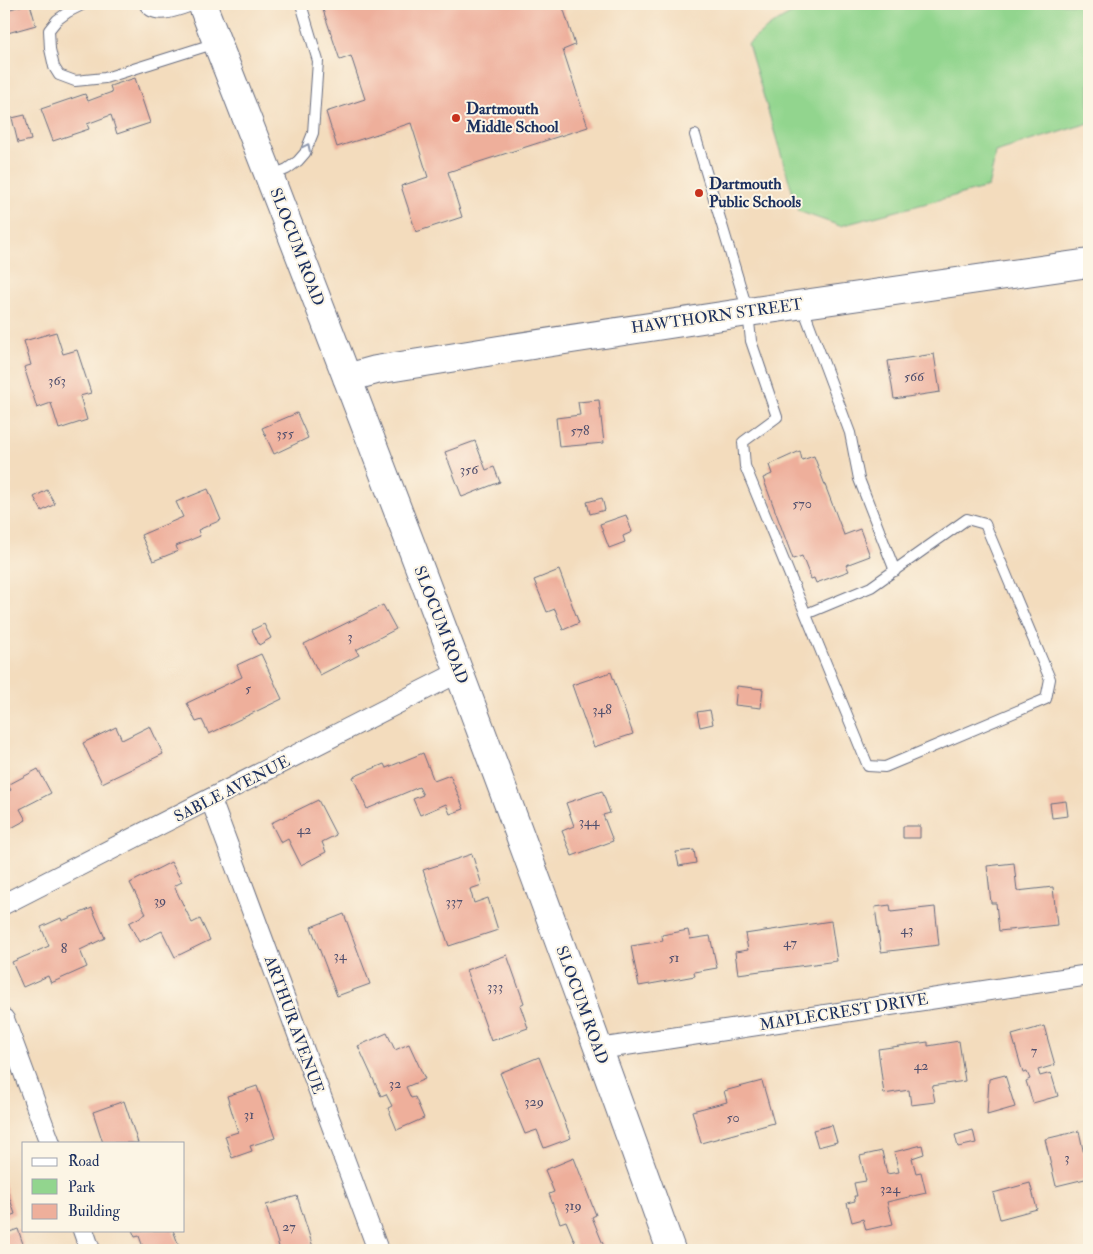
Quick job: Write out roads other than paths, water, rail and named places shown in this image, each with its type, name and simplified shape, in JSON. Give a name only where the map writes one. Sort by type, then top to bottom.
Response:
[{"type":"main road","name":"SLOCUM ROAD","points":[[202,4],[270,176],[459,672],[599,1049],[671,1250]]},
{"type":"main road","name":"HAWTHORN STREET","points":[[347,378],[376,370],[748,312],[1089,263]]},
{"type":"street","name":"SABLE AVENUE","points":[[4,904],[459,672]]},
{"type":"street","name":"ARTHUR AVENUE","points":[[211,800],[378,1250]]},
{"type":"street","name":"MAPLECREST DRIVE","points":[[599,1049],[1089,975]]},
{"type":"street","points":[[4,1019],[50,1142]]},
{"type":"street","points":[[84,1232],[90,1250]]},
{"type":"lane","points":[[84,4],[68,12],[50,30],[50,49],[54,67],[59,75],[75,81],[105,78],[217,43]]},
{"type":"lane","points":[[144,4],[146,8],[158,13],[168,14],[197,4]]},
{"type":"lane","points":[[270,176],[287,169],[298,161],[305,153],[313,133],[318,60],[301,4]]},
{"type":"lane","points":[[695,135],[748,312],[751,341],[778,417],[743,442],[745,466],[868,766],[885,767],[1046,699],[1050,679],[985,524],[967,519],[872,587],[806,614]]},
{"type":"lane","points":[[802,304],[850,433],[859,479],[895,571]]},
{"type":"place","name":"Dartmouth Middle School","points":[[456,118]]},
{"type":"place","name":"Dartmouth Public Schools","points":[[699,193]]}]
